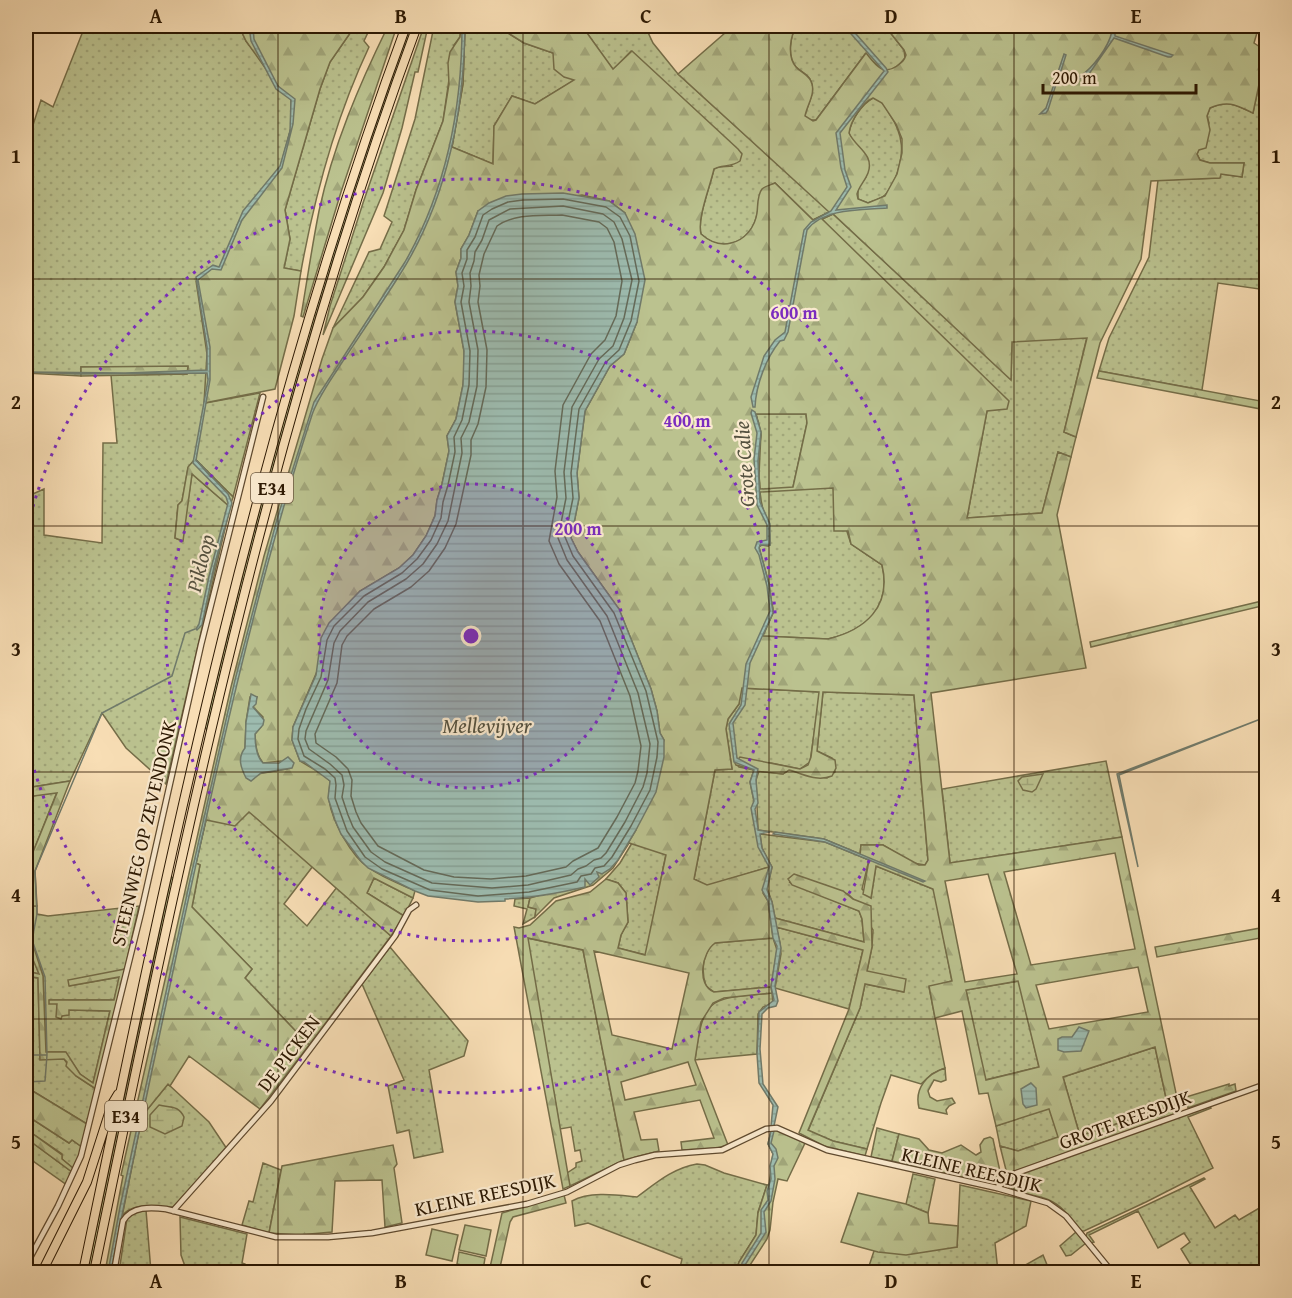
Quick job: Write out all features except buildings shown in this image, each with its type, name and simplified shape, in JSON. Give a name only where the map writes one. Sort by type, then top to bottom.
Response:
[{"type":"highway","name":"E34","points":[[83,1272],[172,853],[246,545],[278,424],[323,271],[406,26]]},
{"type":"highway","name":"E34","points":[[94,1272],[182,855],[255,549],[334,273],[376,142],[417,26]]},
{"type":"highway","points":[[42,1272],[87,1182],[112,1104],[121,1090]]},
{"type":"street","name":"STEENWEG OP ZEVENDONK","points":[[26,1265],[58,1206],[81,1156],[138,924],[201,645],[263,397]]},
{"type":"street","name":"DE PICKEN","points":[[173,1211],[271,1101],[395,936],[410,910],[416,905]]},
{"type":"street","name":"GROTE REESDIJK","points":[[997,1188],[1011,1175],[1266,1084]]},
{"type":"street","name":"KLEINE REESDIJK","points":[[114,1272],[122,1224],[126,1215],[135,1210],[148,1208],[173,1211],[276,1237],[328,1237],[372,1233],[527,1204],[567,1192],[619,1165],[635,1160],[655,1155],[722,1150],[766,1129],[777,1128],[827,1150],[997,1188],[1053,1205],[1066,1216],[1112,1272]]},
{"type":"green space","points":[[85,26],[239,26],[246,41],[291,97],[291,128],[283,160],[210,355],[205,403],[260,393],[233,497],[195,459],[188,468],[182,501],[178,505],[175,538],[182,541],[192,474],[230,507],[166,784],[126,748],[102,713],[70,781],[26,788],[26,497],[44,489],[44,535],[102,543],[103,443],[117,443],[111,375],[187,374],[188,367],[81,367],[81,376],[26,373],[26,147],[41,100],[53,107]]},
{"type":"green space","points":[[239,26],[355,26],[330,62],[285,210],[290,239],[284,268],[301,271],[294,316],[275,389],[204,403],[207,354],[196,281],[211,268],[220,268],[239,222],[280,168],[291,128],[292,98],[283,93],[246,41]]},
{"type":"green space","points":[[355,26],[371,26],[364,41],[369,47],[336,129],[313,214],[301,271],[284,268],[290,239],[285,210],[320,89],[330,62]]},
{"type":"green space","points":[[388,26],[397,26],[341,192],[303,317],[301,316],[316,224],[339,139]]},
{"type":"green space","points":[[410,26],[413,26],[357,186],[307,348],[280,443],[207,730],[205,727],[245,565],[303,350],[352,195]]},
{"type":"green space","points":[[424,26],[428,26],[418,72],[415,72],[383,193],[323,335],[363,203]]},
{"type":"green space","points":[[434,26],[461,26],[460,37],[454,45],[443,121],[416,190],[404,230],[384,267],[363,297],[333,328],[369,252],[380,249],[392,222],[384,216],[415,119]]},
{"type":"green space","points":[[461,26],[465,26],[463,84],[452,147],[493,164],[494,126],[512,96],[535,104],[574,80],[564,77],[554,69],[553,53],[524,43],[508,33],[510,26],[582,26],[613,69],[632,51],[742,154],[740,161],[714,169],[702,211],[701,234],[711,241],[723,244],[741,239],[752,228],[760,191],[775,183],[813,220],[829,212],[678,74],[733,26],[797,26],[791,40],[791,58],[796,67],[811,81],[812,96],[805,116],[813,121],[866,53],[876,65],[887,70],[904,60],[906,55],[904,50],[885,26],[1259,26],[1254,43],[1266,51],[1253,113],[1232,104],[1210,108],[1207,116],[1210,130],[1206,148],[1199,150],[1197,154],[1200,160],[1210,163],[1244,163],[1242,177],[1221,174],[1220,178],[1151,181],[1141,259],[1100,343],[1076,437],[1064,432],[1087,338],[1012,342],[1011,380],[833,214],[822,219],[1009,401],[1007,409],[987,411],[967,518],[1042,513],[1058,452],[1071,457],[1057,515],[1086,668],[931,693],[950,863],[1122,837],[1180,1112],[1007,1174],[1000,1146],[1018,1151],[1058,1137],[1049,1109],[996,1126],[988,1093],[979,1094],[962,1011],[935,1018],[929,986],[952,981],[933,889],[876,866],[871,898],[863,894],[869,860],[860,856],[861,845],[883,845],[919,865],[925,865],[928,860],[914,695],[823,692],[817,751],[835,760],[836,768],[832,776],[821,778],[789,770],[783,774],[754,771],[736,765],[740,757],[800,769],[808,765],[819,692],[742,688],[739,704],[728,719],[726,729],[732,769],[715,770],[694,879],[707,885],[769,867],[763,893],[768,901],[773,938],[715,943],[710,947],[704,961],[705,983],[714,992],[771,987],[772,993],[724,998],[713,1003],[701,1022],[695,1060],[728,1145],[682,1150],[681,1142],[714,1138],[700,1100],[634,1112],[641,1140],[657,1139],[659,1151],[624,1160],[583,950],[528,938],[570,1186],[563,1189],[514,927],[530,925],[556,901],[590,892],[606,879],[618,883],[626,893],[628,922],[621,935],[618,948],[645,955],[666,855],[629,843],[613,868],[593,885],[554,898],[535,917],[536,909],[528,907],[530,898],[584,887],[584,879],[589,883],[599,871],[618,860],[636,830],[664,740],[660,733],[651,689],[619,609],[578,552],[571,538],[579,498],[577,473],[585,411],[610,366],[624,354],[637,322],[625,213],[609,201],[582,195],[478,211],[461,249],[461,258],[456,272],[458,286],[455,302],[465,366],[456,419],[447,436],[449,451],[435,516],[426,536],[413,555],[399,568],[360,591],[345,607],[293,727],[292,740],[300,761],[330,781],[331,808],[338,828],[349,847],[369,868],[415,891],[413,898],[374,878],[367,893],[404,916],[391,936],[249,812],[235,826],[206,820],[196,863],[200,865],[192,907],[252,969],[245,978],[309,1045],[260,1109],[189,1056],[170,1086],[168,1084],[142,1116],[111,1272],[105,1272],[123,1176],[121,1175],[231,687],[264,556],[333,328],[363,297],[384,267],[404,230],[416,190],[443,121],[449,84],[450,52],[460,37]],"holes":[[[873,98],[882,103],[896,124],[902,139],[902,153],[897,174],[885,196],[868,203],[858,199],[857,194],[868,173],[869,161],[849,133],[855,118],[865,104]],[[756,414],[806,414],[807,423],[793,487],[760,489],[758,461],[761,435]],[[833,488],[834,531],[848,531],[851,544],[882,565],[883,593],[873,614],[864,623],[853,630],[828,639],[763,636],[773,608],[759,548],[760,545],[770,545],[769,530],[760,492]],[[250,697],[257,697],[253,707],[263,717],[261,727],[255,734],[259,757],[263,763],[281,761],[287,769],[258,774],[245,748]],[[1115,853],[1135,949],[1031,965],[1004,872]],[[988,874],[1017,974],[965,982],[945,881]],[[594,951],[689,973],[672,1049],[612,1035]],[[1138,967],[1148,1012],[1049,1029],[1036,985]],[[1018,981],[1039,1067],[986,1080],[966,990]],[[1155,1047],[1168,1107],[1080,1136],[1063,1077]],[[688,1062],[696,1085],[625,1100],[621,1082]]]},
{"type":"green space","points":[[465,26],[510,26],[508,33],[524,43],[553,53],[575,80],[535,104],[512,96],[494,126],[493,164],[452,147],[463,84]]},
{"type":"green space","points":[[582,26],[645,26],[653,43],[678,74],[830,212],[813,220],[775,183],[762,190],[755,222],[742,238],[728,244],[707,239],[701,234],[700,227],[704,202],[714,169],[732,166],[631,51],[613,70]]},
{"type":"green space","points":[[797,26],[885,26],[904,50],[905,58],[893,69],[884,70],[865,54],[816,120],[809,120],[805,116],[812,93],[812,84],[809,77],[796,67],[791,58],[791,40]]},
{"type":"green space","points":[[1266,51],[1266,290],[1218,283],[1202,390],[1099,371],[1109,338],[1149,257],[1158,180],[1219,178],[1221,174],[1242,177],[1244,163],[1210,163],[1200,160],[1197,154],[1209,123],[1207,116],[1210,108],[1227,104],[1253,113]]},
{"type":"green space","points":[[873,98],[882,103],[894,121],[900,137],[901,153],[895,179],[888,192],[881,198],[868,203],[858,199],[858,188],[866,177],[849,133],[858,113]]},
{"type":"green space","points":[[833,214],[1011,379],[1012,341],[1087,337],[1064,432],[1076,437],[1071,457],[1058,452],[1042,513],[967,518],[987,411],[822,219]]},
{"type":"green space","points":[[188,366],[187,374],[81,376],[81,367]]},
{"type":"green space","points":[[1099,371],[1266,402],[1266,410],[1097,378]]},
{"type":"green space","points":[[756,414],[806,414],[807,423],[793,487],[833,488],[851,544],[882,565],[883,593],[879,604],[873,614],[854,630],[828,639],[762,636],[773,613],[769,584],[759,547],[768,546],[767,518],[761,506],[759,475],[761,432]]},
{"type":"green space","points":[[195,459],[233,497],[230,507],[192,474],[183,541],[175,538],[178,505],[182,501],[188,467]]},
{"type":"green space","points":[[1266,600],[1266,605],[1091,647],[1090,642]]},
{"type":"green space","points":[[741,688],[820,692],[810,762],[800,769],[771,763],[735,762],[739,767],[754,770],[750,782],[754,801],[752,812],[760,850],[769,867],[707,886],[694,879],[715,770],[732,769],[726,729],[728,719],[739,704]]},
{"type":"green space","points":[[823,692],[914,695],[928,861],[925,865],[913,863],[883,845],[861,845],[860,854],[824,839],[758,830],[756,780],[759,771],[783,774],[789,770],[827,778],[835,772],[832,758],[817,751]]},
{"type":"green space","points":[[1106,761],[1122,837],[950,863],[942,789]]},
{"type":"green space","points":[[1043,774],[1036,789],[1032,792],[1023,790],[1018,781],[1022,777]]},
{"type":"green space","points":[[70,781],[35,871],[37,906],[29,906],[29,870],[26,871],[26,860],[31,857],[57,793],[26,797],[26,788]]},
{"type":"green space","points":[[57,792],[31,857],[26,860],[26,797]]},
{"type":"green space","points":[[249,811],[313,866],[284,904],[307,926],[337,887],[391,936],[309,1045],[245,978],[252,969],[192,907],[200,865],[196,863],[206,820]]},
{"type":"green space","points":[[760,834],[825,842],[869,860],[862,889],[871,898],[876,866],[933,889],[935,894],[952,981],[929,987],[945,1068],[932,1074],[921,1084],[891,1075],[867,1149],[833,1141],[808,1131],[860,1008],[865,984],[904,992],[867,971],[873,930],[848,894],[789,882],[859,911],[864,942],[775,918],[767,888],[772,867],[762,848]]},
{"type":"green space","points":[[632,843],[666,854],[646,955],[618,948],[621,935],[628,922],[626,893],[618,883],[606,879],[620,863]]},
{"type":"green space","points":[[29,869],[29,906],[37,906],[37,914],[48,916],[139,906],[125,969],[69,986],[120,977],[114,1000],[49,1000],[57,1004],[62,1016],[69,1010],[110,1011],[93,1083],[80,1074],[65,1052],[46,1052],[43,976],[34,948],[30,950],[39,974],[26,971],[26,871]]},
{"type":"green space","points":[[794,874],[843,891],[853,899],[871,906],[872,947],[867,971],[906,979],[904,992],[865,984],[860,1008],[808,1130],[833,1141],[867,1149],[865,1156],[824,1146],[799,1133],[849,1009],[863,950],[776,927],[775,918],[864,942],[859,911],[792,885],[788,879]]},
{"type":"green space","points":[[171,877],[174,878],[90,1272],[87,1272]]},
{"type":"green space","points":[[374,878],[413,898],[404,916],[367,893]]},
{"type":"green space","points":[[530,898],[528,907],[536,909],[535,917],[523,924],[527,909],[514,906],[515,899]]},
{"type":"green space","points":[[776,927],[863,950],[849,1009],[775,988],[781,954]]},
{"type":"green space","points":[[1266,927],[1266,937],[1157,957],[1155,947]]},
{"type":"green space","points":[[527,938],[583,950],[624,1160],[570,1186],[567,1173],[576,1167],[576,1163],[582,1161],[580,1150],[575,1151],[571,1127],[560,1129]]},
{"type":"green space","points":[[773,938],[777,950],[771,987],[714,992],[706,986],[703,975],[705,957],[715,943]]},
{"type":"green space","points":[[390,947],[468,1041],[464,1056],[429,1070],[443,1152],[414,1158],[409,1130],[397,1133],[388,1086],[404,1080],[362,984]]},
{"type":"green space","points":[[34,948],[43,976],[46,1052],[66,1052],[80,1074],[93,1083],[110,1011],[69,1010],[69,1015],[62,1016],[61,1019],[56,1017],[57,1004],[49,1004],[49,1000],[114,1000],[119,977],[69,986],[68,980],[125,969],[96,1089],[76,1076],[66,1066],[67,1062],[64,1059],[40,1060],[38,978],[26,976],[26,971],[39,974],[29,950]]},
{"type":"green space","points":[[26,976],[38,978],[40,1059],[64,1059],[76,1076],[96,1089],[87,1124],[26,1087]]},
{"type":"green space","points":[[1019,981],[1039,1067],[985,1080],[966,990]]},
{"type":"green space","points":[[772,993],[773,1003],[763,1007],[758,1014],[757,1054],[695,1060],[702,1023],[707,1011],[714,1004],[723,999]]},
{"type":"green space","points":[[1155,1047],[1168,1107],[1080,1136],[1063,1077]]},
{"type":"green space","points":[[945,1068],[946,1080],[941,1082],[934,1080],[928,1091],[930,1097],[937,1101],[952,1098],[955,1103],[946,1110],[947,1114],[919,1108],[918,1094],[923,1083],[933,1074]]},
{"type":"green space","points":[[168,1084],[209,1122],[227,1149],[173,1207],[132,1208],[121,1217],[142,1116]]},
{"type":"green space","points":[[1229,1084],[1229,1086],[1235,1084],[1236,1091],[1188,1108],[1186,1097]]},
{"type":"green space","points":[[26,1087],[87,1124],[82,1147],[72,1140],[69,1143],[26,1115]]},
{"type":"green space","points":[[159,1105],[179,1110],[184,1117],[182,1126],[165,1134],[150,1127],[150,1115]]},
{"type":"green space","points":[[1210,1106],[1211,1108],[1188,1117],[1213,1168],[1084,1231],[1081,1231],[1054,1203],[1007,1186],[1012,1177]]},
{"type":"green space","points":[[1049,1108],[1059,1137],[1018,1151],[1000,1146],[996,1126]]},
{"type":"green space","points":[[26,1115],[69,1143],[72,1140],[82,1147],[74,1169],[62,1159],[62,1154],[26,1129]]},
{"type":"green space","points":[[877,1128],[899,1134],[892,1161],[871,1157]]},
{"type":"green space","points":[[26,1129],[62,1155],[62,1159],[74,1169],[72,1172],[26,1138]]},
{"type":"green space","points":[[775,1130],[805,1143],[787,1181],[778,1179],[767,1239],[748,1272],[736,1272],[739,1262],[756,1235],[758,1213],[767,1185],[769,1185],[773,1154],[768,1144],[771,1131]]},
{"type":"green space","points":[[899,1134],[919,1139],[929,1150],[942,1153],[961,1145],[976,1155],[981,1152],[980,1145],[984,1139],[990,1137],[993,1139],[1001,1176],[985,1182],[892,1161]]},
{"type":"green space","points":[[26,1138],[72,1172],[67,1185],[26,1156]]},
{"type":"green space","points":[[393,1145],[402,1223],[385,1227],[382,1180],[335,1181],[332,1232],[299,1235],[269,1233],[282,1166]]},
{"type":"green space","points":[[263,1163],[281,1170],[269,1233],[242,1225],[249,1201],[253,1202]]},
{"type":"green space","points":[[697,1164],[767,1185],[758,1212],[756,1235],[739,1262],[736,1272],[679,1272],[682,1259],[588,1223],[575,1226],[572,1201],[595,1195],[637,1197],[672,1173]]},
{"type":"green space","points":[[913,1174],[935,1179],[928,1213],[906,1204]]},
{"type":"green space","points":[[1204,1178],[1190,1187],[1215,1228],[1235,1215],[1239,1220],[1266,1204],[1266,1272],[1195,1272],[1181,1249],[1190,1242],[1184,1233],[1158,1248],[1138,1211],[1089,1235],[1094,1242],[1091,1243],[1086,1237],[1087,1233]]},
{"type":"green space","points":[[960,1185],[1031,1201],[1026,1226],[995,1243],[998,1272],[867,1272],[874,1251],[957,1247]]},
{"type":"green space","points":[[858,1193],[906,1204],[928,1213],[929,1223],[958,1226],[957,1247],[906,1255],[878,1252],[841,1242]]},
{"type":"green space","points":[[564,1195],[566,1203],[513,1217],[499,1272],[489,1272],[502,1213]]},
{"type":"green space","points":[[146,1210],[151,1272],[119,1272],[127,1219],[134,1213]]},
{"type":"green space","points":[[180,1217],[247,1234],[242,1263],[245,1264],[245,1272],[187,1272],[181,1255]]},
{"type":"green space","points":[[465,1225],[491,1230],[486,1256],[459,1250]]},
{"type":"green space","points":[[432,1229],[458,1235],[452,1261],[426,1255]]},
{"type":"green space","points":[[1076,1232],[1086,1243],[1071,1255],[1066,1256],[1060,1246]]},
{"type":"green space","points":[[459,1252],[485,1258],[483,1270],[457,1264]]},
{"type":"green space","points":[[1043,1255],[1050,1272],[1013,1272]]},
{"type":"water","points":[[249,26],[253,26],[254,39],[278,86],[295,99],[293,124],[282,168],[242,220],[221,270],[212,269],[198,280],[210,347],[210,380],[196,460],[228,494],[232,503],[214,567],[202,625],[197,630],[228,503],[226,497],[193,463],[208,380],[207,373],[78,374],[26,372],[125,373],[207,370],[207,347],[196,277],[213,265],[219,267],[243,211],[280,166],[290,131],[291,100],[276,89],[251,41]]},
{"type":"water","points":[[462,26],[465,26],[461,91],[450,156],[441,187],[416,247],[318,402],[273,544],[224,740],[180,938],[111,1272],[108,1272],[190,880],[235,680],[277,519],[314,402],[405,262],[431,206],[441,178],[455,118]]},
{"type":"water","points":[[844,26],[849,26],[888,72],[840,133],[845,170],[851,187],[836,210],[887,205],[887,208],[833,214],[814,223],[807,230],[788,332],[766,364],[757,390],[755,407],[753,407],[751,397],[764,356],[775,340],[785,332],[804,230],[811,222],[831,211],[847,187],[841,168],[836,133],[884,71]]},
{"type":"water","points":[[1112,31],[1115,32],[1115,36],[1173,55],[1168,57],[1114,38],[1089,74],[1075,81],[1058,78],[1048,110],[1040,114],[1046,108],[1064,54],[1066,55],[1060,74],[1079,77],[1099,57]]},
{"type":"water","name":"Mellevijver","points":[[563,193],[609,201],[625,213],[635,234],[645,280],[637,322],[624,354],[610,366],[585,411],[577,473],[579,498],[571,538],[578,552],[619,609],[651,689],[660,733],[664,740],[664,757],[656,792],[636,830],[618,860],[602,874],[597,872],[599,877],[590,885],[585,879],[585,887],[525,898],[505,899],[505,901],[478,902],[428,896],[368,868],[361,861],[341,834],[335,820],[328,798],[330,781],[300,761],[292,740],[293,727],[316,675],[321,638],[329,623],[360,591],[399,568],[413,555],[426,536],[435,516],[449,451],[447,436],[456,419],[463,385],[464,351],[455,302],[458,286],[456,272],[461,258],[461,249],[478,211],[489,203],[506,196]]},
{"type":"water","points":[[752,410],[755,412],[761,432],[758,461],[760,502],[770,524],[770,545],[760,545],[759,548],[769,584],[773,613],[750,663],[745,705],[733,723],[737,758],[758,769],[756,780],[758,803],[755,809],[758,830],[770,832],[760,834],[762,848],[772,867],[767,890],[772,902],[781,948],[775,986],[778,1001],[776,1006],[768,1008],[762,1014],[760,1049],[763,1084],[778,1107],[774,1126],[771,1126],[773,1105],[759,1083],[757,1054],[759,1012],[774,1000],[771,987],[777,946],[773,938],[768,901],[762,890],[769,867],[758,847],[751,808],[754,801],[750,782],[754,770],[734,762],[729,724],[741,705],[746,664],[770,611],[767,586],[755,548],[757,542],[767,540],[767,525],[757,505],[754,459],[757,433]]},
{"type":"water","points":[[251,694],[257,697],[253,707],[264,720],[263,725],[255,734],[261,760],[263,763],[279,763],[288,757],[294,763],[292,768],[261,773],[251,781],[246,778],[240,759],[245,748],[246,722]]},
{"type":"water","points":[[1258,720],[1119,775],[1138,867],[1117,774]]},
{"type":"water","points":[[775,832],[824,839],[925,881],[825,842],[773,834]]},
{"type":"water","points":[[1079,1027],[1089,1031],[1081,1051],[1058,1050],[1058,1039],[1072,1037]]},
{"type":"water","points":[[1031,1083],[1036,1088],[1037,1105],[1026,1108],[1023,1104],[1021,1089]]},
{"type":"water","points":[[771,1131],[774,1131],[771,1143],[776,1149],[778,1158],[774,1166],[775,1179],[771,1201],[764,1212],[766,1232],[745,1265],[744,1272],[740,1272],[742,1263],[761,1233],[761,1210],[768,1200],[767,1191],[771,1179],[770,1166],[773,1154],[768,1144]]},
{"type":"waterway","name":"Pikloop","points":[[196,460],[211,477]]},
{"type":"waterway","name":"Pikloop","points":[[210,586],[224,530]]},
{"type":"waterway","name":"Pikloop","points":[[26,1082],[45,1081],[47,1055],[45,977],[32,940],[37,914],[35,871],[102,713],[172,676],[185,633],[195,629]]},
{"type":"waterway","points":[[26,1055],[46,1055]]},
{"type":"water label","name":"Grote Calie","points":[[744,464]]}]
